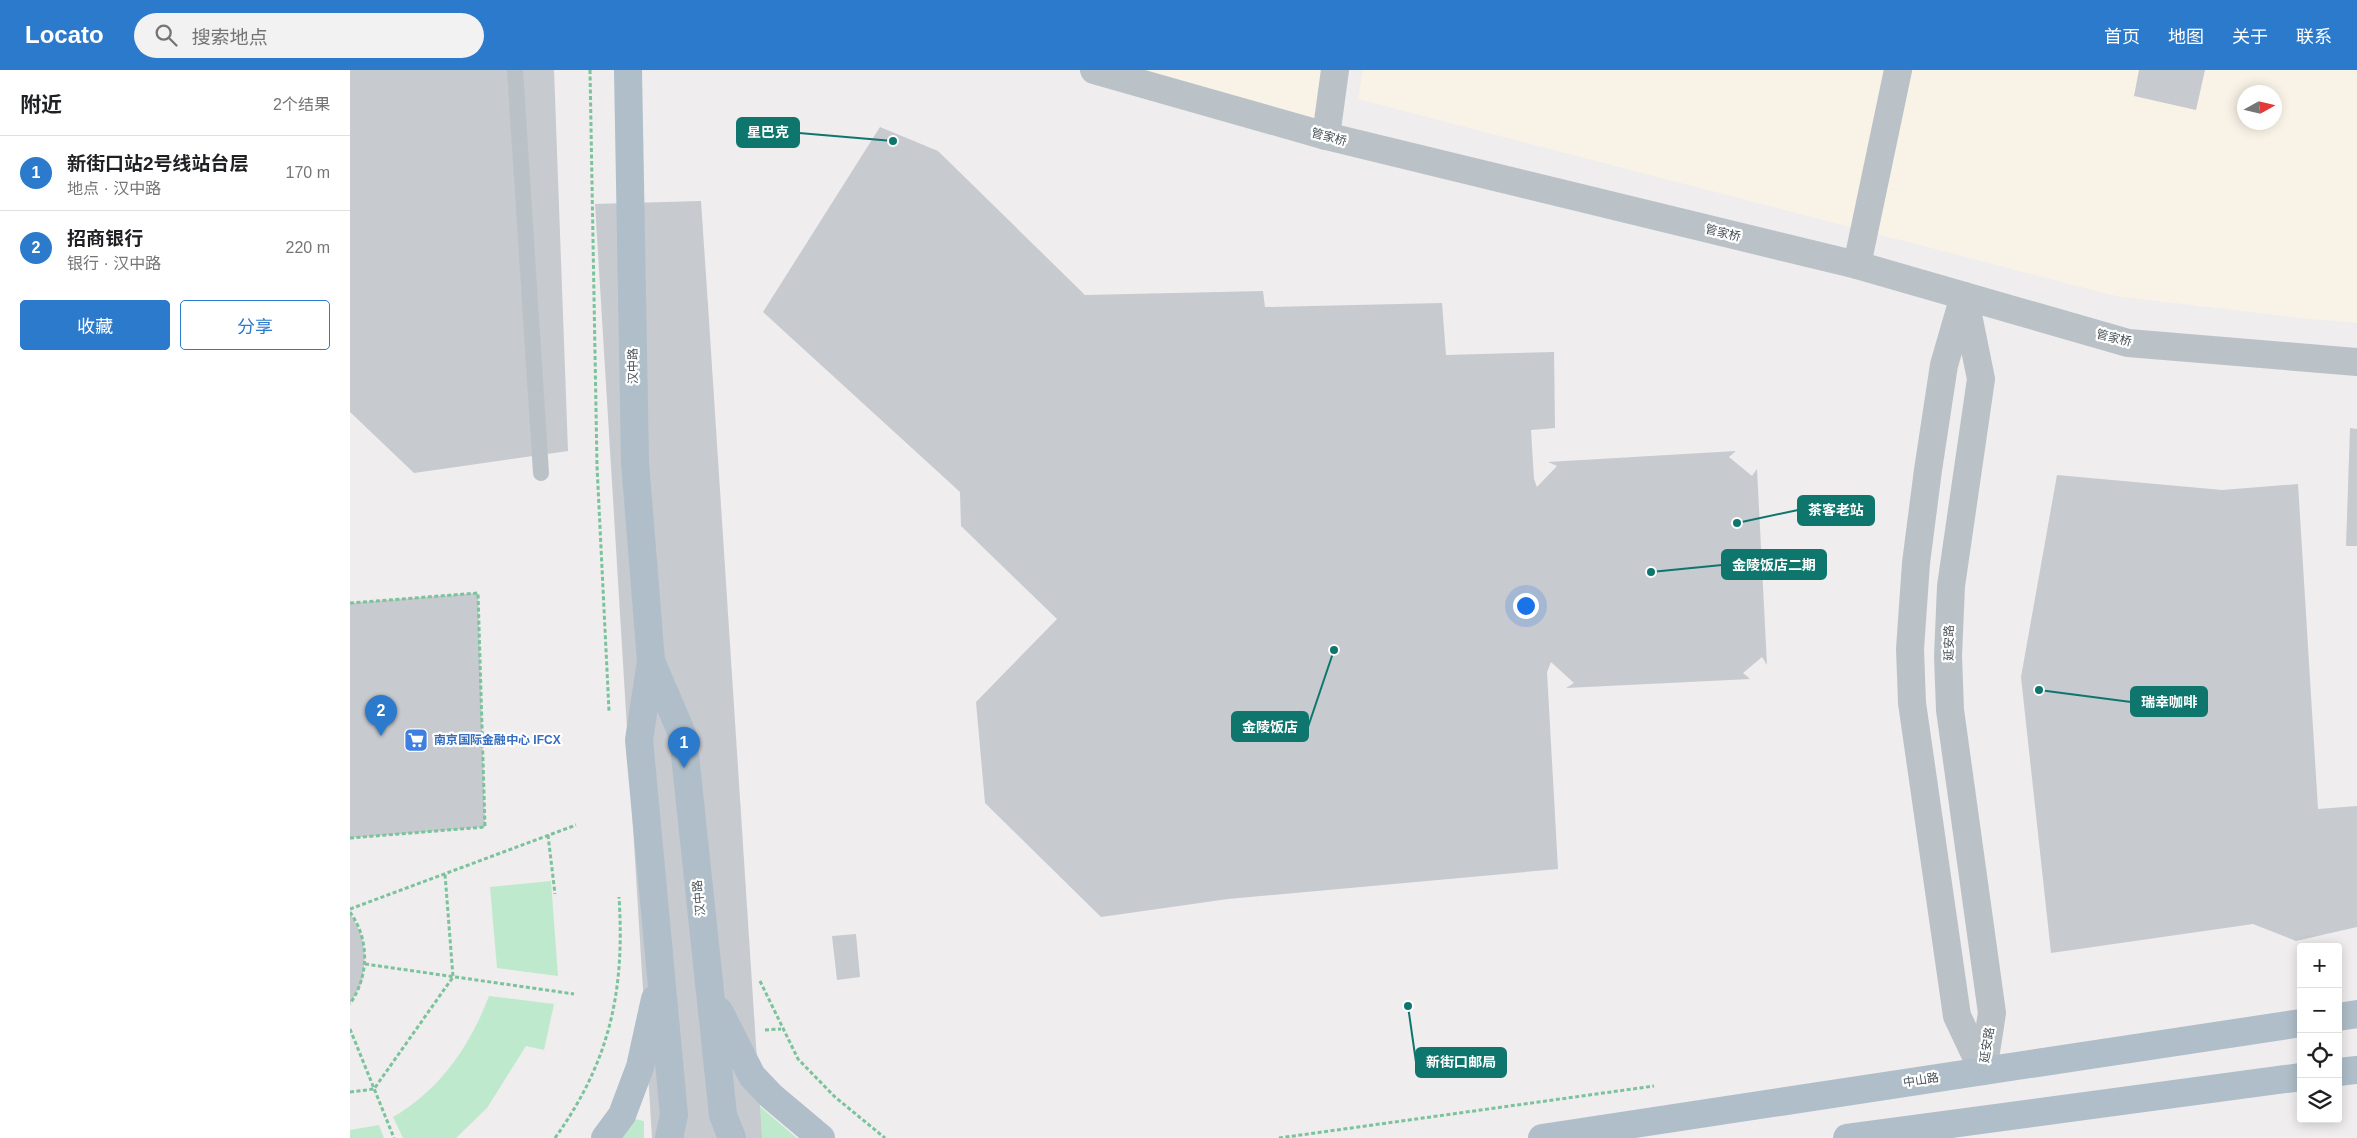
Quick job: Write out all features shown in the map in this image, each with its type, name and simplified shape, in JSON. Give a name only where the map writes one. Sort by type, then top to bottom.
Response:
[{"type":"main road","name":"汉中路","points":[[628,70],[635,462],[651,661],[639,740],[674,1115],[669,1138]]},
{"type":"main road","name":"汉中路","points":[[651,661],[683,736],[706,969],[723,1115],[732,1138]]},
{"type":"main road","points":[[706,969],[717,1008],[752,1076],[777,1102],[821,1138]]},
{"type":"main road","points":[[605,1138],[622,1115],[640,1068],[660,978]]},
{"type":"main road","points":[[2342,1016],[2357,1014]]},
{"type":"main road","name":"中山路","points":[[1542,1138],[2297,1024]]},
{"type":"main road","points":[[2342,1071],[2357,1069]]},
{"type":"main road","points":[[1846,1138],[2297,1077]]},
{"type":"street","name":"管家桥","points":[[1094,70],[1326,136],[1857,265],[2128,343],[2357,362]]},
{"type":"street","points":[[1326,136],[1335,70]]},
{"type":"street","points":[[1857,265],[1898,70]]},
{"type":"street","name":"延安路","points":[[1964,296],[1981,379],[1951,586],[1948,656],[1950,710],[1992,1013],[1983,1071]]},
{"type":"street","name":"延安路","points":[[1964,296],[1944,365],[1916,563],[1910,649],[1912,703],[1957,1016],[1983,1071]]},
{"type":"lane","points":[[514,70],[541,473]]},
{"type":"lane","points":[[1841,1138],[2297,1077]]},
{"type":"path","points":[[590,70],[597,466],[609,714]]},
{"type":"path","points":[[350,603],[478,593],[485,827],[350,838]]},
{"type":"path","points":[[350,1004],[362,982],[365,964],[362,937],[350,910],[576,825]]},
{"type":"path","points":[[548,835],[555,894]]},
{"type":"path","points":[[350,1092],[374,1089],[453,977],[444,874]]},
{"type":"path","points":[[555,1138],[590,1082],[608,1034],[617,993],[622,934],[619,888]]},
{"type":"path","points":[[365,964],[574,994]]},
{"type":"path","points":[[760,981],[798,1059],[835,1097],[885,1138]]},
{"type":"path","points":[[350,1029],[394,1138]]},
{"type":"path","points":[[1279,1138],[1664,1085]]},
{"type":"shaded area","points":[[1094,70],[1334,70],[1326,136]]},
{"type":"shaded area","points":[[1363,70],[2357,70],[2357,323],[2116,296],[1358,99]]},
{"type":"green space","points":[[551,881],[558,976],[497,968],[490,887]]},
{"type":"green space","points":[[489,996],[554,1004],[544,1050],[526,1046],[487,1108],[456,1138],[403,1138],[393,1117],[425,1094],[452,1065],[473,1032]]},
{"type":"green space","points":[[756,1103],[792,1134],[797,1138],[756,1138]]},
{"type":"green space","points":[[635,1119],[644,1121],[644,1138],[622,1138]]},
{"type":"green space","points":[[379,1125],[384,1138],[350,1138],[350,1130]]},
{"type":"building","points":[[350,70],[554,70],[568,451],[414,473],[350,412]]},
{"type":"building","points":[[2139,70],[2205,70],[2196,110],[2134,96]]},
{"type":"building","points":[[880,127],[938,151],[1085,295],[1263,291],[1265,307],[1442,303],[1446,355],[1554,352],[1555,428],[1531,430],[1534,479],[1537,487],[1557,466],[1548,462],[1736,451],[1729,457],[1752,476],[1757,469],[1767,665],[1762,657],[1743,673],[1750,679],[1566,688],[1574,683],[1551,662],[1547,672],[1558,869],[1228,899],[1101,917],[985,803],[976,702],[1057,619],[961,526],[960,492],[763,312]]},
{"type":"building","points":[[701,201],[762,1138],[652,1138],[595,204]]},
{"type":"building","points":[[2350,428],[2357,429],[2357,546],[2346,546]]},
{"type":"building","points":[[2057,475],[2222,490],[2298,484],[2318,809],[2357,806],[2357,927],[2296,941],[2253,924],[2051,953],[2021,677]]},
{"type":"building","name":"南京国际金融中心 IFCX","points":[[478,593],[485,827],[350,838],[350,603]]},
{"type":"building","points":[[350,912],[362,937],[365,956],[362,982],[350,1004]]},
{"type":"building","points":[[856,934],[860,977],[837,980],[832,936]]},
{"type":"place","name":"星巴克","points":[[893,141]]},
{"type":"place","name":"茶客老站","points":[[1737,523]]},
{"type":"place","name":"金陵饭店二期","points":[[1651,572]]},
{"type":"place","name":"金陵饭店","points":[[1334,650]]},
{"type":"place","name":"瑞幸咖啡","points":[[2039,690]]},
{"type":"place","name":"招商银行","points":[[381,736]]},
{"type":"place","name":"南京国际金融中心 IFCX","points":[[416,740]]},
{"type":"place","name":"新街口站2号线站台层","points":[[684,768]]},
{"type":"place","name":"新街口邮局","points":[[1408,1006]]}]
